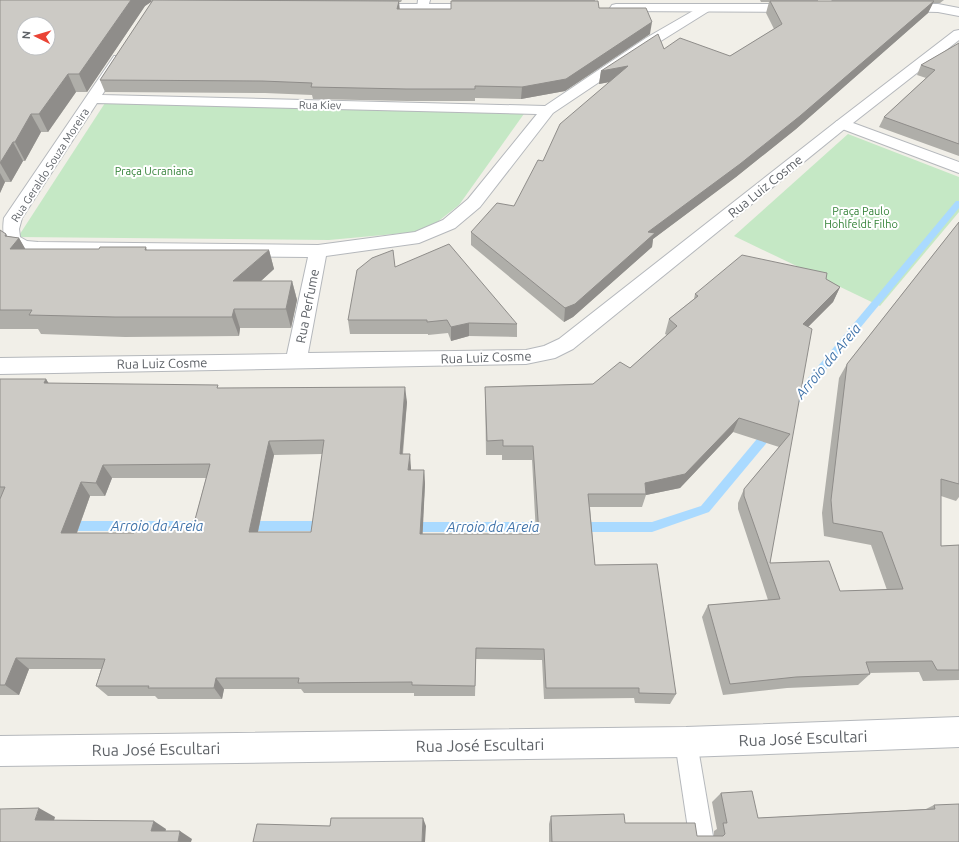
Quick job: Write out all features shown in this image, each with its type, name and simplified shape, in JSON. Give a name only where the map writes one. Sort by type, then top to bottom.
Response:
[{"type":"street","points":[[359,8],[423,4],[494,8]]},
{"type":"street","points":[[604,8],[619,4],[705,8],[806,8]]},
{"type":"street","name":"Rua Geraldo Souza Moreira","points":[[127,47],[13,218],[10,229],[12,240],[23,246],[38,248],[318,251],[419,237],[449,224],[474,203],[548,110],[651,41],[705,8]]},
{"type":"street","points":[[891,8],[938,8],[959,12]]},
{"type":"street","name":"Rua Luiz Cosme","points":[[0,366],[526,357],[548,353],[566,344],[842,124],[959,34]]},
{"type":"street","name":"Rua Kiev","points":[[92,99],[548,110]]},
{"type":"street","points":[[842,124],[959,168]]},
{"type":"street","name":"Rua Perfume","points":[[296,361],[318,251]]},
{"type":"street","name":"Rua José Escultari","points":[[0,751],[686,742],[959,732]]},
{"type":"lane","points":[[686,742],[702,842]]},
{"type":"green space","name":"Praça Ucraniana","points":[[105,103],[526,111],[459,205],[436,223],[416,232],[329,240],[18,237]]},
{"type":"green space","name":"Praça Paulo Hohlfeldt Filho","points":[[848,134],[959,177],[959,212],[880,306],[734,236]]},
{"type":"building","points":[[0,0],[131,0],[79,74],[68,74],[39,114],[31,114],[15,142],[13,142],[0,163]]},
{"type":"building","points":[[153,0],[399,1],[397,9],[451,9],[451,1],[598,1],[599,8],[646,8],[652,22],[566,79],[522,87],[475,86],[475,89],[406,89],[311,87],[312,83],[262,81],[100,80]]},
{"type":"building","points":[[770,1],[934,1],[800,116],[740,164],[648,232],[655,233],[575,304],[565,308],[471,232],[497,203],[514,206],[538,160],[543,161],[560,124],[628,66],[601,71],[658,34],[664,49],[680,38],[730,56],[782,24]]},
{"type":"building","points":[[959,43],[959,144],[884,117],[935,70],[921,65]]},
{"type":"building","points":[[959,222],[959,484],[941,479],[941,546],[959,545],[959,670],[937,670],[932,661],[866,662],[870,674],[796,677],[730,684],[708,605],[780,599],[744,496],[744,489],[790,434],[739,418],[685,474],[645,483],[646,494],[588,494],[595,565],[657,564],[676,694],[639,693],[639,688],[546,688],[544,649],[476,648],[475,686],[412,685],[412,682],[298,683],[299,678],[216,678],[214,688],[96,686],[105,659],[16,658],[5,685],[0,685],[0,499],[5,487],[0,487],[0,379],[46,379],[44,383],[218,385],[217,388],[405,387],[400,454],[410,454],[408,470],[424,470],[420,534],[539,534],[533,446],[503,446],[503,440],[487,441],[485,387],[593,384],[620,362],[630,368],[677,326],[669,319],[698,296],[695,294],[742,255],[827,273],[826,279],[840,287],[803,324],[812,329],[770,563],[829,561],[840,591],[903,589],[882,532],[833,523],[831,500],[847,364]],"holes":[[[324,440],[311,532],[249,532],[269,441]],[[210,464],[193,527],[136,527],[134,533],[61,533],[81,482],[96,483],[103,465]]]},
{"type":"building","points":[[0,230],[6,234],[5,236],[19,238],[10,249],[99,249],[100,247],[146,247],[145,250],[269,250],[233,281],[292,281],[286,309],[234,309],[232,317],[29,315],[32,310],[0,310]]},
{"type":"building","points":[[449,244],[517,324],[469,323],[451,327],[447,320],[427,322],[427,320],[348,320],[357,270],[372,258],[393,250],[395,267]]},
{"type":"building","points":[[752,791],[758,818],[935,809],[934,805],[959,804],[959,842],[552,842],[551,816],[624,814],[625,823],[695,823],[697,836],[723,836],[725,834],[723,823],[727,823],[721,793]]},
{"type":"building","points":[[39,808],[35,820],[154,821],[151,831],[180,831],[178,842],[0,842],[0,809]]},
{"type":"building","points":[[331,818],[423,818],[422,842],[253,842],[257,824],[330,826]]},
{"type":"waterway","name":"Arroio da Areia","points":[[792,404],[959,203]]},
{"type":"waterway","name":"Arroio da Areia","points":[[578,527],[652,527],[705,509],[770,431]]},
{"type":"waterway","name":"Arroio da Areia","points":[[66,526],[206,526]]},
{"type":"waterway","name":"Arroio da Areia","points":[[246,526],[324,526]]},
{"type":"waterway","name":"Arroio da Areia","points":[[410,527],[548,527]]}]
